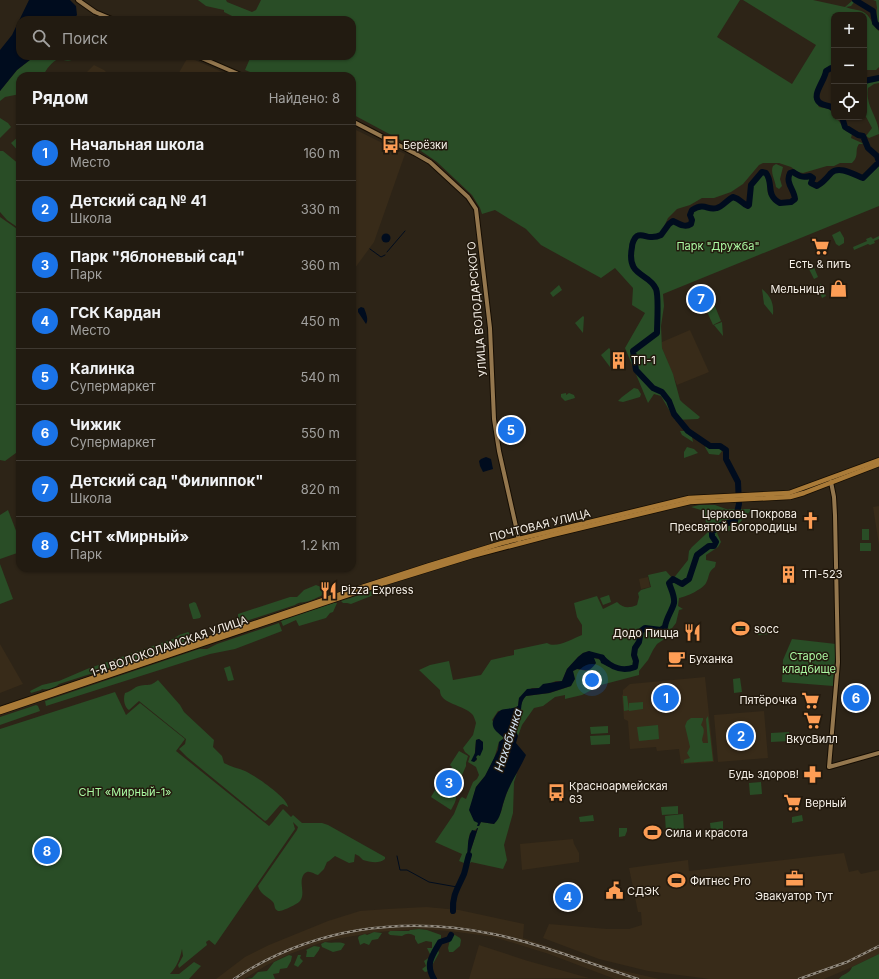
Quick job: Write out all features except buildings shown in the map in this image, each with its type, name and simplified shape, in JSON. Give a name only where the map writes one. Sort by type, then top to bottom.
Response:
[{"type":"main road","points":[[747,497],[789,493],[879,460]]},
{"type":"main road","points":[[747,497],[790,497],[879,464]]},
{"type":"main road","name":"ПОЧТОВАЯ УЛИЦА","points":[[343,595],[427,566],[520,541],[684,503],[701,500],[747,497]]},
{"type":"main road","name":"1-Я ВОЛОКОЛАМСКАЯ УЛИЦА","points":[[0,709],[343,595]]},
{"type":"main road","name":"1-Я ВОЛОКОЛАМСКАЯ УЛИЦА","points":[[0,712],[343,595]]},
{"type":"street","points":[[78,0],[95,12],[104,16]]},
{"type":"street","points":[[206,60],[234,72]]},
{"type":"street","name":"УЛИЦА ВОЛОДАРСКОГО","points":[[356,124],[430,162],[468,197],[476,209],[490,328],[494,419],[499,451],[520,541]]},
{"type":"street","points":[[831,482],[834,497],[835,516],[838,662],[829,767],[879,753]]},
{"type":"shaded area","points":[[186,60],[195,60],[222,72],[179,72]]},
{"type":"shaded area","points":[[94,65],[106,72],[87,72]]},
{"type":"shaded area","points":[[356,130],[405,154],[374,242],[356,267]]},
{"type":"shaded area","points":[[690,330],[709,372],[677,385],[662,348],[662,342]]},
{"type":"shaded area","points":[[879,506],[879,545],[873,507]]},
{"type":"shaded area","points":[[648,577],[650,587],[641,589],[639,579]]},
{"type":"shaded area","points":[[0,644],[23,684],[0,693]]},
{"type":"shaded area","points":[[705,677],[714,762],[681,764],[679,749],[657,751],[656,747],[630,749],[628,721],[624,719],[622,696],[623,690],[630,684]]},
{"type":"shaded area","points":[[764,711],[768,758],[718,762],[714,715]]},
{"type":"shaded area","points":[[573,839],[579,853],[579,862],[522,870],[520,844]]},
{"type":"shaded area","points":[[844,853],[849,872],[858,870],[861,874],[879,870],[879,954],[824,979],[710,979],[648,971],[599,959],[543,938],[549,924],[607,929],[629,929],[642,925],[641,912],[638,912],[629,868],[688,860],[689,871]]},
{"type":"shaded area","points":[[426,907],[459,910],[524,924],[523,938],[615,969],[659,979],[615,979],[549,954],[494,937],[450,931],[419,929],[377,932],[336,939],[287,955],[244,979],[216,979],[245,957],[269,945],[328,921],[360,911]]},
{"type":"shaded area","points":[[479,945],[528,961],[589,978],[469,979]]},
{"type":"green space","name":"Парк \"Дружба\"","points":[[198,0],[226,0],[227,2],[252,12],[256,10],[261,0],[740,0],[717,37],[792,84],[816,45],[743,0],[813,0],[845,7],[853,0],[856,0],[851,6],[846,7],[863,12],[831,12],[831,67],[825,69],[814,96],[819,107],[829,109],[831,111],[831,120],[838,120],[846,131],[852,134],[851,138],[863,144],[859,144],[852,163],[840,163],[834,166],[827,166],[803,173],[779,163],[763,163],[759,165],[743,184],[731,192],[714,198],[702,198],[690,205],[677,209],[668,218],[659,237],[673,223],[683,228],[691,226],[693,219],[692,215],[697,209],[703,208],[717,210],[733,199],[747,206],[750,205],[752,198],[752,186],[762,174],[765,174],[768,192],[771,198],[784,203],[796,198],[796,195],[790,186],[789,175],[793,174],[803,179],[810,178],[812,185],[815,187],[825,183],[836,172],[844,172],[862,178],[869,175],[879,158],[879,206],[663,294],[664,306],[661,326],[662,348],[673,374],[680,400],[700,417],[698,419],[675,420],[661,396],[654,394],[648,403],[625,348],[645,313],[632,305],[633,288],[615,268],[601,278],[541,245],[526,229],[495,210],[482,214],[472,195],[437,162],[421,151],[356,116],[356,72],[250,72],[245,70],[249,60],[356,60],[356,16],[232,16],[224,12],[224,10],[206,6]]},
{"type":"green space","points":[[873,0],[879,0],[879,23],[876,19],[876,1]]},
{"type":"green space","points":[[867,15],[879,31],[879,67],[876,70],[867,70]]},
{"type":"green space","points":[[30,60],[56,60],[45,72],[16,72],[16,95],[5,97],[0,101],[0,91],[17,70]]},
{"type":"green space","points":[[867,78],[879,78],[879,83],[868,88],[868,101],[877,122],[879,134],[869,138],[866,136],[872,128],[867,119]]},
{"type":"green space","points":[[0,118],[11,127],[0,138]]},
{"type":"green space","points":[[16,139],[16,149],[11,143]]},
{"type":"green space","points":[[0,151],[3,151],[16,162],[16,226],[7,220],[0,212]]},
{"type":"green space","points":[[776,164],[783,167],[780,179],[782,186],[779,189],[776,187],[772,173],[772,168]]},
{"type":"green space","points":[[0,217],[16,228],[16,453],[5,461],[0,460]]},
{"type":"green space","points":[[840,231],[844,238],[844,243],[839,246],[836,244],[832,235]]},
{"type":"green space","points":[[879,236],[879,239],[874,241],[875,243],[870,245],[868,244],[854,250],[853,247],[867,241],[866,239],[871,237],[873,239]]},
{"type":"green space","points":[[813,265],[818,277],[814,279],[808,267]]},
{"type":"green space","points":[[821,284],[826,296],[822,298],[817,286]]},
{"type":"green space","points":[[559,285],[562,290],[553,297],[550,293]]},
{"type":"green space","points":[[762,289],[768,294],[771,300],[773,315],[764,304]]},
{"type":"green space","points":[[714,304],[721,321],[713,325],[705,307]]},
{"type":"green space","points":[[583,316],[584,317],[583,333],[575,323]]},
{"type":"green space","points":[[722,322],[723,336],[714,325]]},
{"type":"green space","points":[[609,348],[610,349],[610,367],[601,355]]},
{"type":"green space","points":[[634,388],[638,389],[641,394],[640,397],[623,402],[618,401],[622,397]]},
{"type":"green space","points":[[566,393],[566,395],[569,393],[574,395],[575,398],[565,401],[561,397],[561,394]]},
{"type":"green space","points":[[680,431],[685,431],[692,437],[693,442],[682,435]]},
{"type":"green space","points":[[707,445],[720,446],[722,451],[719,455],[709,454],[705,447]]},
{"type":"green space","points":[[687,447],[694,449],[698,453],[684,458],[684,452]]},
{"type":"green space","points":[[699,505],[715,505],[726,509],[752,509],[735,528],[726,532],[721,531],[717,533],[721,542],[718,547],[706,555],[706,560],[716,562],[715,567],[711,571],[702,588],[679,598],[678,606],[683,609],[679,610],[676,623],[663,640],[657,644],[648,660],[639,671],[639,675],[601,685],[582,695],[565,699],[565,695],[555,697],[543,706],[534,708],[522,725],[518,736],[515,729],[519,720],[523,699],[526,696],[550,693],[571,686],[573,671],[577,669],[586,671],[594,658],[608,662],[589,651],[578,657],[567,669],[562,681],[556,681],[539,688],[532,688],[519,698],[518,706],[514,709],[498,711],[492,720],[505,738],[499,742],[494,759],[485,776],[476,787],[472,806],[479,822],[479,826],[481,822],[494,824],[501,812],[511,781],[517,773],[514,782],[513,813],[504,845],[507,860],[503,869],[471,862],[469,865],[459,861],[462,854],[435,842],[454,814],[460,799],[462,797],[466,799],[473,782],[479,775],[476,767],[468,762],[470,756],[463,748],[473,735],[476,723],[473,715],[468,711],[443,698],[440,690],[419,670],[430,665],[449,661],[453,680],[481,675],[491,660],[514,655],[514,650],[547,643],[555,645],[582,635],[582,625],[577,617],[574,603],[597,596],[603,609],[617,602],[622,606],[627,607],[637,605],[639,597],[638,593],[641,590],[651,587],[648,575],[666,571],[673,579],[688,560],[689,551],[707,533],[704,511],[691,507]],"holes":[[[479,739],[483,742],[476,757],[477,760],[474,762],[476,740]],[[478,828],[467,862],[470,833]]]},
{"type":"green space","points":[[8,510],[16,531],[16,553],[0,559],[0,515]]},
{"type":"green space","points":[[862,529],[869,529],[869,540],[862,540]]},
{"type":"green space","points":[[860,543],[871,543],[871,551],[860,551]]},
{"type":"green space","points":[[0,564],[13,599],[0,604]]},
{"type":"green space","points":[[316,585],[321,587],[324,594],[317,598],[246,621],[238,622],[238,614],[290,597],[297,597],[304,590]]},
{"type":"green space","points":[[375,590],[376,594],[351,604],[343,603],[341,601]]},
{"type":"green space","points":[[609,595],[611,602],[603,605],[600,598]]},
{"type":"green space","points":[[194,602],[196,603],[201,616],[200,618],[193,619],[189,604]]},
{"type":"green space","points":[[337,603],[333,612],[326,618],[299,626],[296,620],[283,626],[281,621]]},
{"type":"green space","points":[[279,623],[282,631],[235,649],[210,654],[46,706],[45,701],[199,649],[207,649],[217,644]]},
{"type":"green space","name":"socc","points":[[747,624],[748,633],[734,635],[733,625]]},
{"type":"green space","points":[[768,626],[769,634],[758,635],[757,627]]},
{"type":"green space","points":[[188,632],[192,635],[190,641],[178,643],[171,647],[143,655],[127,663],[117,664],[115,666],[59,684],[55,687],[42,689],[31,693],[30,691],[42,685],[59,681],[87,669],[173,639]]},
{"type":"green space","name":"Старое кладбище","points":[[792,639],[836,644],[833,686],[782,682],[783,660]]},
{"type":"green space","points":[[230,666],[234,680],[228,681],[224,668]]},
{"type":"green space","points":[[740,678],[742,692],[734,693],[733,679]]},
{"type":"green space","points":[[158,680],[180,705],[184,712],[214,740],[213,747],[222,756],[224,763],[256,777],[283,798],[288,807],[283,804],[280,805],[265,821],[179,749],[185,744],[186,739],[139,701],[129,710],[127,709],[124,702],[125,693],[142,685],[150,685]]},
{"type":"green space","name":"СНТ «Мирный-1»","points":[[115,692],[126,715],[140,703],[185,739],[176,751],[269,826],[283,809],[291,817],[293,815],[302,823],[322,823],[328,825],[385,857],[385,859],[380,862],[371,862],[363,860],[355,854],[354,862],[349,863],[335,856],[327,862],[324,869],[318,875],[309,872],[304,874],[302,877],[302,898],[300,901],[289,908],[278,911],[273,902],[262,893],[258,886],[297,830],[298,827],[293,822],[295,829],[215,945],[209,940],[206,942],[207,945],[179,968],[178,965],[183,956],[182,949],[178,962],[170,974],[179,974],[194,962],[201,966],[189,979],[0,979],[0,729]]},
{"type":"green space","points":[[623,696],[627,696],[629,710],[624,711]]},
{"type":"green space","points":[[643,702],[643,709],[629,711],[629,703]]},
{"type":"green space","points":[[36,705],[40,711],[0,725],[0,717]]},
{"type":"green space","points":[[708,716],[713,761],[684,763],[684,760],[690,758],[687,753],[690,747],[685,726],[687,721],[691,718],[703,718],[701,725],[704,730],[702,740],[703,743],[708,743],[706,719]]},
{"type":"green space","points":[[658,725],[659,739],[639,741],[637,727]]},
{"type":"green space","points":[[608,726],[608,733],[591,734],[590,727]]},
{"type":"green space","points":[[789,732],[790,741],[771,742],[771,733]]},
{"type":"green space","points":[[610,735],[610,744],[591,745],[590,736]]},
{"type":"green space","points":[[459,751],[468,756],[466,766],[455,791],[455,803],[451,810],[431,797],[444,775],[447,776],[452,767],[450,765]]},
{"type":"green space","points":[[761,782],[762,794],[750,795],[749,783]]},
{"type":"green space","points":[[678,806],[678,814],[662,815],[661,807]]},
{"type":"green space","points":[[683,814],[684,830],[666,832],[665,816]]},
{"type":"green space","points":[[593,815],[594,821],[580,822],[579,817]]},
{"type":"green space","points":[[802,815],[803,821],[792,823],[792,817]]},
{"type":"green space","points":[[723,821],[723,829],[711,831],[710,823]]},
{"type":"green space","points":[[619,828],[627,828],[625,836],[619,837]]},
{"type":"green space","points":[[419,929],[441,935],[441,945],[438,950],[439,953],[429,971],[425,972],[422,969],[426,966],[424,961],[430,957],[427,948],[432,948],[432,942],[426,941],[418,944],[415,936],[412,934],[402,936],[390,935],[388,933],[390,931],[409,931]]},
{"type":"green space","points":[[374,932],[382,933],[378,939],[372,940],[369,945],[364,943],[360,945],[358,938],[359,936]]},
{"type":"green space","points":[[455,935],[461,940],[460,946],[453,952],[449,952],[448,948],[451,936]]},
{"type":"green space","points":[[325,942],[345,944],[341,950],[333,952],[322,947],[321,944]]},
{"type":"green space","points":[[314,946],[320,947],[314,957],[306,957],[306,950]]},
{"type":"green space","points":[[879,954],[879,979],[839,979],[850,971],[852,967]]},
{"type":"green space","points":[[289,955],[292,956],[287,968],[280,969],[279,973],[273,974],[275,979],[247,979],[252,978],[258,972],[267,971],[274,962]]},
{"type":"green space","points":[[298,955],[301,955],[300,958],[303,961],[298,967],[294,965]]},
{"type":"water","points":[[29,0],[70,0],[76,6],[77,15],[76,16],[21,16]]},
{"type":"water","points":[[16,27],[16,60],[30,60],[17,70],[0,91],[0,50],[12,35]]},
{"type":"water","points":[[386,233],[391,238],[386,243],[381,238]]},
{"type":"water","points":[[361,307],[364,308],[366,314],[366,324],[358,312],[358,309]]},
{"type":"water","points":[[486,457],[491,459],[493,469],[483,472],[479,461]]},
{"type":"water","points":[[589,651],[604,655],[609,667],[601,663],[600,659],[594,658],[596,663],[590,670],[577,669],[573,671],[575,679],[571,686],[549,693],[526,696],[524,698],[520,720],[515,729],[518,736],[516,743],[526,755],[509,789],[496,822],[494,824],[481,822],[479,826],[477,826],[478,823],[474,821],[469,810],[476,787],[485,776],[498,750],[499,742],[504,738],[493,726],[496,715],[503,710],[518,706],[519,698],[527,689],[539,688],[543,684],[562,681],[567,669],[578,657]]},
{"type":"water","points":[[479,739],[483,742],[483,749],[480,756],[478,755],[476,757],[477,759],[474,762],[471,761],[475,753],[476,740]]},
{"type":"water","points":[[477,828],[467,862],[470,834],[472,830],[476,831]]},
{"type":"waterway","name":"Нахабинка","points":[[855,0],[873,11],[875,23],[879,27]]},
{"type":"waterway","name":"Нахабинка","points":[[831,68],[826,71],[817,92],[817,100],[823,105],[831,107]]},
{"type":"waterway","name":"Нахабинка","points":[[867,80],[879,78]]},
{"type":"waterway","name":"Нахабинка","points":[[602,658],[613,667],[621,669],[635,667],[635,648],[639,642],[641,631],[645,628],[661,630],[665,627],[674,603],[669,583],[673,579],[682,584],[689,579],[697,555],[709,546],[714,546],[716,542],[712,536],[712,532],[721,525],[735,521],[739,504],[738,482],[726,459],[726,450],[720,446],[710,446],[688,431],[674,414],[669,401],[662,392],[653,388],[636,370],[633,351],[657,333],[658,304],[657,293],[653,284],[639,273],[632,264],[631,257],[633,241],[639,235],[650,237],[661,235],[673,221],[684,226],[691,224],[692,220],[690,215],[692,210],[700,207],[714,209],[721,206],[733,197],[748,206],[751,185],[762,172],[766,173],[771,193],[775,200],[780,203],[791,202],[795,199],[789,183],[790,173],[793,172],[797,175],[805,177],[810,176],[813,178],[811,183],[817,186],[831,173],[838,170],[847,171],[863,178],[879,162],[877,156],[868,148],[863,136],[858,135],[845,127],[843,120]]},
{"type":"waterway","points":[[387,252],[405,231]]},
{"type":"waterway","points":[[370,249],[381,257],[385,255]]},
{"type":"waterway","name":"Нахабинка","points":[[453,911],[454,896],[464,874],[469,855]]},
{"type":"waterway","points":[[397,856],[400,870],[407,870],[429,882],[457,887]]},
{"type":"waterway","name":"Нахабинка","points":[[434,979],[430,969],[432,956],[440,942],[449,939],[451,935]]},
{"type":"railway","points":[[234,979],[264,962],[294,948],[326,937],[358,930],[391,926],[459,928],[493,934],[548,949],[638,979]]},
{"type":"railway","points":[[799,979],[847,962],[879,946]]},
{"type":"place","name":"Берёзки","points":[[390,145]]},
{"type":"place","name":"Есть & пить","points":[[820,246]]},
{"type":"place","name":"Мельница","points":[[838,289]]},
{"type":"place","name":"Детский сад \"Филиппок\"","points":[[701,299]]},
{"type":"place","name":"ТП-1","points":[[618,360]]},
{"type":"place","name":"Калинка","points":[[511,430]]},
{"type":"place","name":"Церковь Покрова Пресвятой Богородицы","points":[[810,520]]},
{"type":"place","name":"ТП-523","points":[[789,574]]},
{"type":"place","name":"Pizza Express","points":[[328,590]]},
{"type":"place","name":"socc","points":[[741,629]]},
{"type":"place","name":"Додо Пицца","points":[[692,633]]},
{"type":"place","name":"Буханка","points":[[676,659]]},
{"type":"place","name":"Начальная школа","points":[[666,698]]},
{"type":"place","name":"Чижик","points":[[856,698]]},
{"type":"place","name":"Пятёрочка","points":[[810,700]]},
{"type":"place","name":"ВкусВилл","points":[[812,721]]},
{"type":"place","name":"Детский сад № 41","points":[[741,736]]},
{"type":"place","name":"Будь здоров!","points":[[812,774]]},
{"type":"place","name":"Парк \"Яблоневый сад\"","points":[[449,783]]},
{"type":"place","name":"Красноармейская 63","points":[[556,792]]},
{"type":"place","name":"Верный","points":[[792,803]]},
{"type":"place","name":"Сила и красота","points":[[652,833]]},
{"type":"place","name":"СНТ «Мирный»","points":[[47,851]]},
{"type":"place","name":"Эвакуатор Тут","points":[[794,878]]},
{"type":"place","name":"Фитнес Pro","points":[[677,881]]},
{"type":"place","name":"СДЭК","points":[[614,891]]},
{"type":"place","name":"ГСК Кардан","points":[[568,897]]}]
